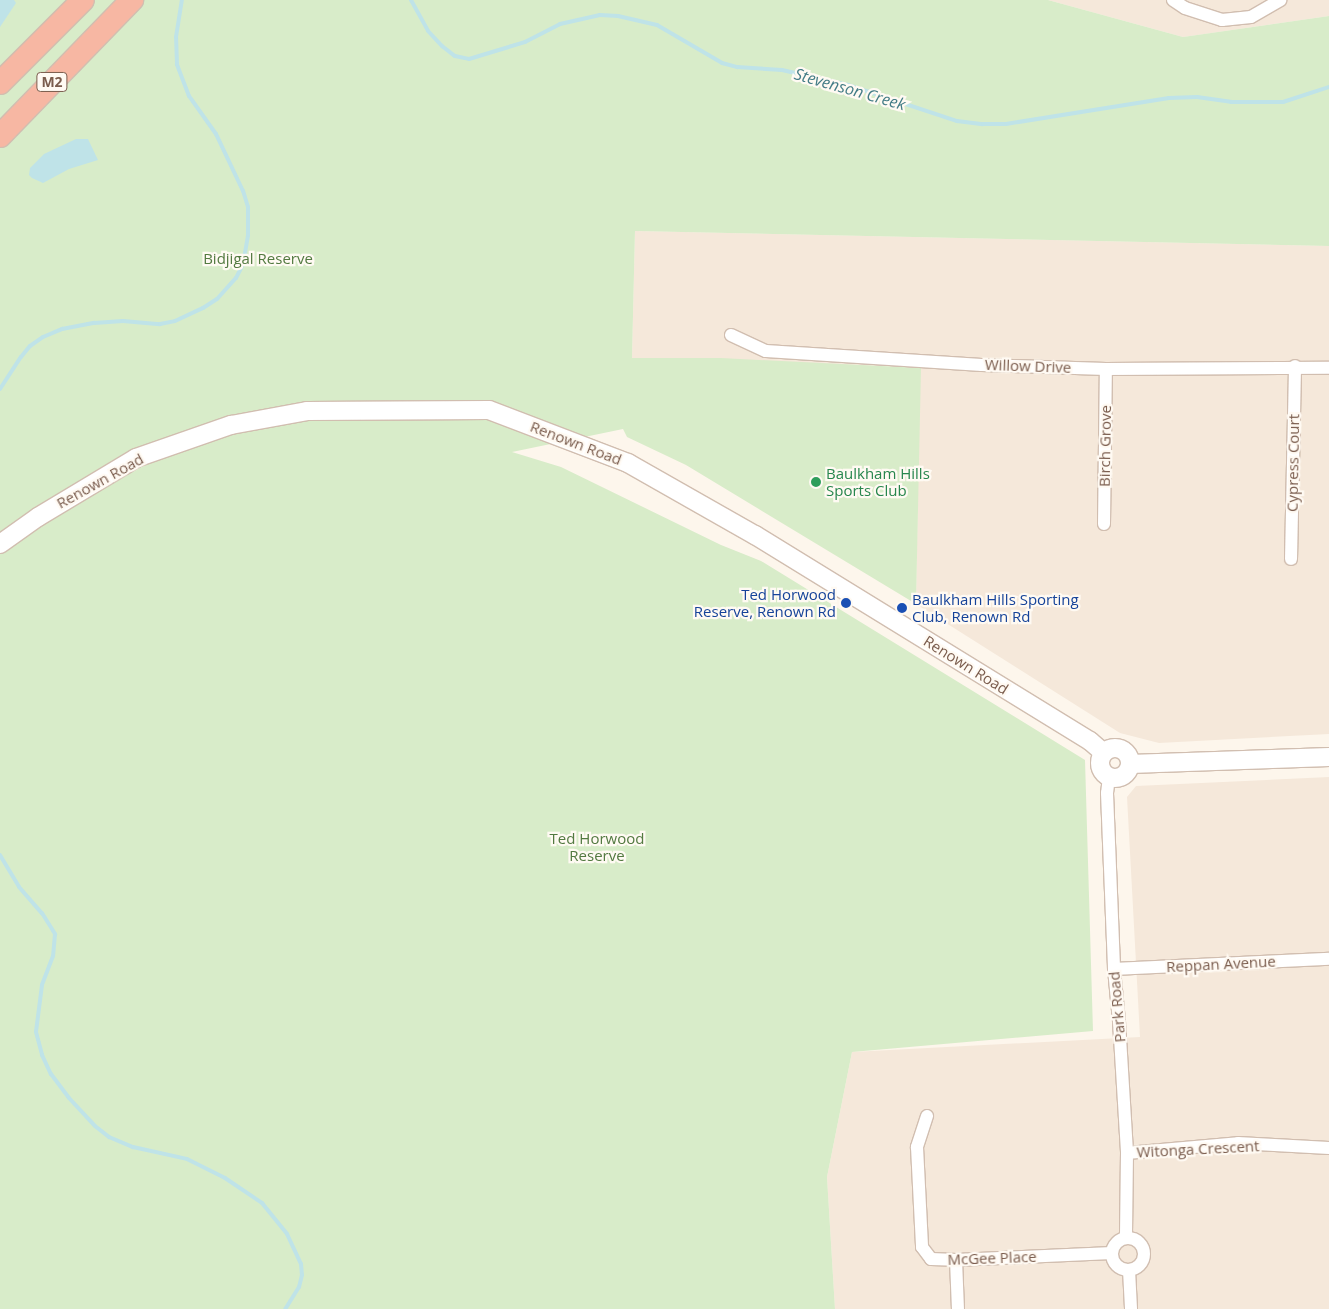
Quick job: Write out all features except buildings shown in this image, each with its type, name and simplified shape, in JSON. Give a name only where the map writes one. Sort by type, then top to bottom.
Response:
[{"type":"highway","name":"M2","points":[[0,136],[132,0]]},
{"type":"highway","name":"M2","points":[[0,83],[81,2]]},
{"type":"main road","name":"Renown Road","points":[[0,544],[38,516],[136,458],[231,425],[307,411],[489,410],[628,463],[755,535],[1090,741],[1104,753]]},
{"type":"main road","points":[[1113,748],[1123,750],[1130,758],[1130,769],[1123,777],[1109,777],[1100,766],[1104,753],[1113,748]]},
{"type":"main road","points":[[1130,764],[1329,757]]},
{"type":"street","points":[[1173,0],[1192,11],[1222,20],[1251,17],[1280,0]]},
{"type":"street","name":"Willow Drive","points":[[731,335],[766,351],[982,365],[1106,368],[1295,366],[1329,368]]},
{"type":"street","name":"Cypress Court","points":[[1291,559],[1295,366]]},
{"type":"street","name":"Birch Grove","points":[[1104,524],[1106,368]]},
{"type":"street","name":"Park Road","points":[[1109,777],[1107,793],[1114,969],[1127,1153],[1126,1238]]},
{"type":"street","name":"Reppan Avenue","points":[[1114,969],[1329,959]]},
{"type":"street","name":"McGee Place","points":[[927,1116],[917,1147],[922,1247],[931,1259],[956,1260],[1112,1253]]},
{"type":"street","name":"Witonga Crescent","points":[[1127,1153],[1238,1143],[1329,1148]]},
{"type":"street","points":[[1126,1238],[1140,1243],[1144,1252],[1142,1262],[1129,1270],[1119,1267],[1115,1263],[1112,1253],[1118,1241],[1126,1238]]},
{"type":"street","points":[[956,1260],[958,1309]]},
{"type":"street","points":[[1129,1270],[1131,1309]]},
{"type":"shaded area","points":[[1048,0],[1329,0],[1329,16],[1183,37]]},
{"type":"shaded area","points":[[635,231],[1329,246],[1329,734],[1159,743],[1120,733],[916,604],[920,368],[632,358]]},
{"type":"shaded area","points":[[1329,777],[1329,1309],[835,1309],[827,1177],[852,1052],[1140,1037],[1127,797],[1136,786]]},
{"type":"green space","name":"Bidjigal Reserve","points":[[0,0],[1048,0],[1183,37],[1329,16],[1329,246],[635,231],[632,358],[721,358],[921,368],[916,604],[686,465],[627,437],[623,429],[512,452],[561,467],[721,545],[761,561],[1085,760],[1093,1031],[852,1052],[827,1177],[835,1309],[0,1309]]},
{"type":"water","points":[[0,0],[14,0],[16,3],[0,27]]},
{"type":"water","points":[[76,139],[88,139],[98,160],[69,169],[43,183],[29,175],[30,168],[44,154]]},
{"type":"waterway","points":[[0,389],[30,346],[43,337],[62,329],[94,323],[123,321],[160,324],[175,321],[217,299],[236,278],[243,264],[248,235],[248,207],[243,191],[216,134],[189,96],[177,64],[176,37],[182,0]]},
{"type":"waterway","name":"Stevenson Creek","points":[[411,0],[428,31],[455,56],[469,59],[525,42],[560,24],[600,15],[618,16],[657,25],[722,63],[737,67],[782,70],[848,85],[957,121],[983,124],[1006,124],[1169,98],[1197,97],[1231,102],[1283,102],[1329,87]]},
{"type":"waterway","points":[[0,855],[19,887],[42,913],[55,934],[53,956],[42,985],[36,1032],[42,1055],[51,1074],[69,1098],[95,1126],[109,1137],[133,1147],[187,1159],[225,1178],[262,1203],[287,1234],[301,1264],[302,1275],[299,1287],[285,1309]]},
{"type":"place","name":"Baulkham Hills Sports Club","points":[[816,482]]},
{"type":"place","name":"Ted Horwood Reserve, Renown Rd","points":[[846,603]]},
{"type":"place","name":"Baulkham Hills Sporting Club, Renown Rd","points":[[902,608]]},
{"type":"park label","name":"Ted Horwood Reserve","points":[[597,846]]}]
